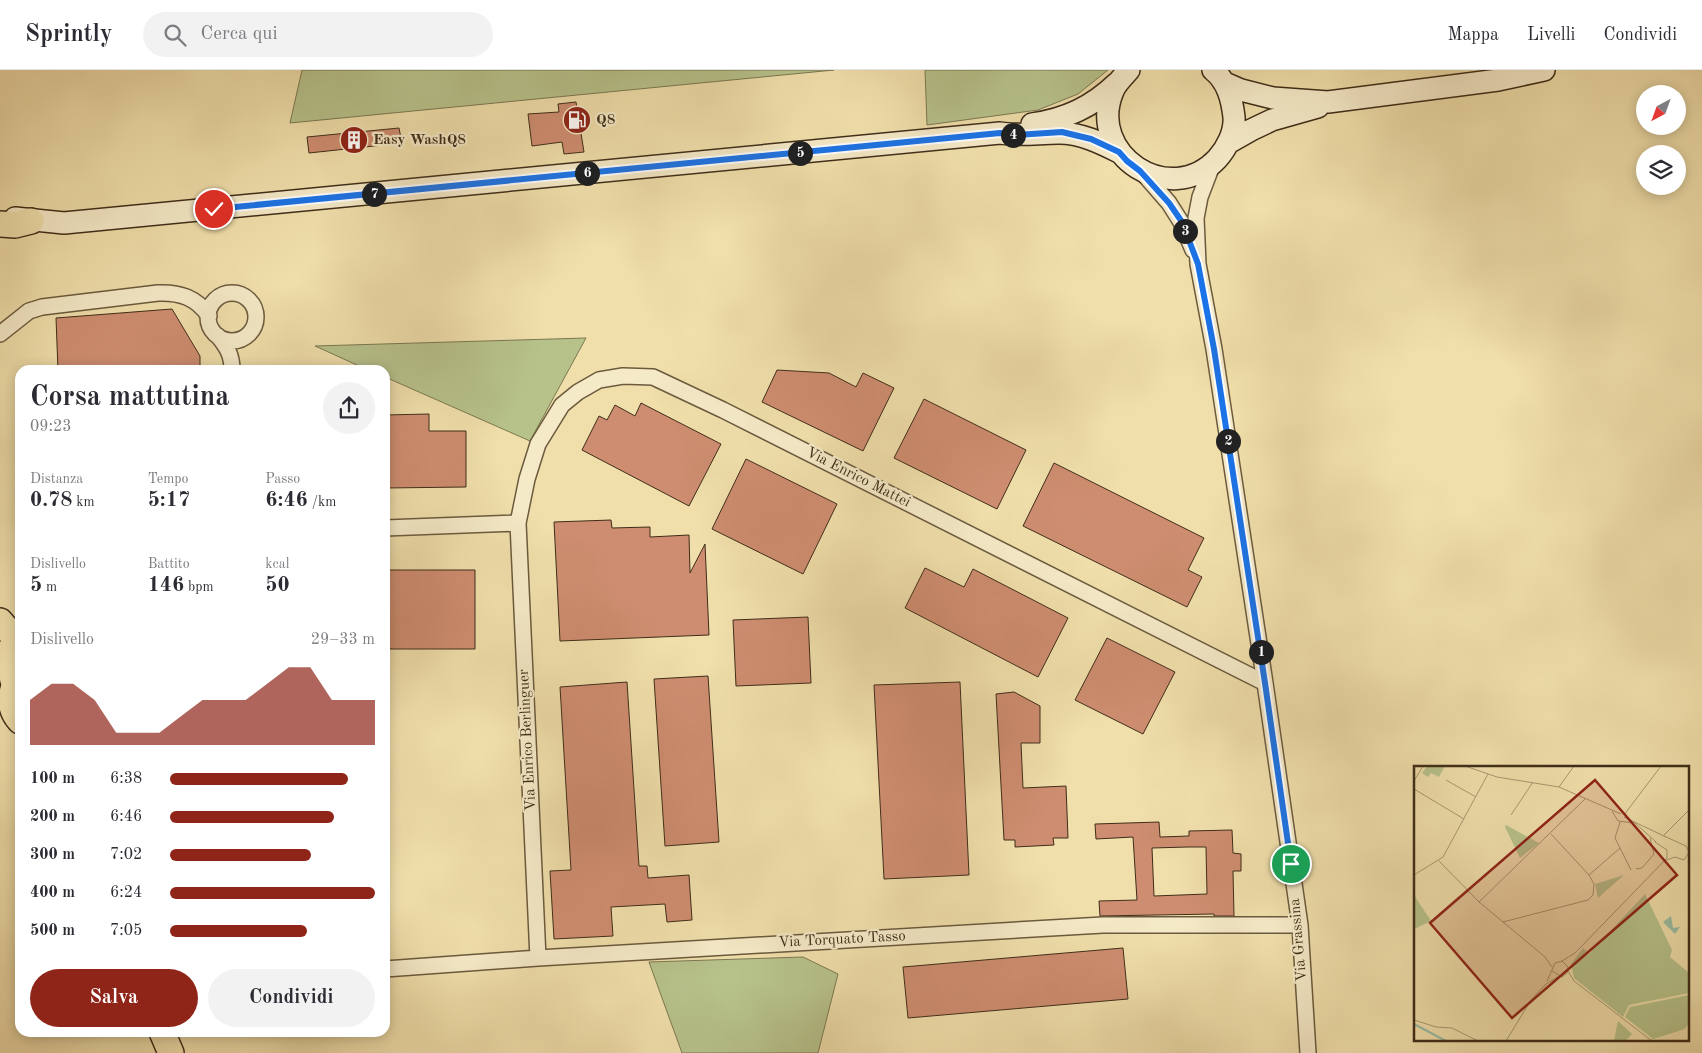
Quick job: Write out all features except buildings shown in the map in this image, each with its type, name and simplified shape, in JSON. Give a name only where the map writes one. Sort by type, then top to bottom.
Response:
[{"type":"main road","points":[[1219,77],[1240,90],[1273,98],[1328,102],[1498,80],[1544,70]]},
{"type":"main road","points":[[1123,76],[1110,101],[1108,114],[1111,135],[1119,152],[1127,161],[1140,171],[1160,178],[1180,178],[1194,174],[1212,164],[1222,154],[1228,143],[1234,122],[1232,100],[1219,77]]},
{"type":"main road","points":[[1000,133],[1019,126],[1046,122],[1070,115],[1102,97],[1123,76]]},
{"type":"main road","points":[[1228,143],[1272,120],[1316,108],[1328,102]]},
{"type":"main road","points":[[0,215],[31,221],[64,223],[1000,133],[1016,135],[1062,132],[1091,139],[1119,152]]},
{"type":"main road","points":[[0,224],[15,225],[31,221]]},
{"type":"main road","points":[[0,621],[15,638]]},
{"type":"main road","points":[[0,654],[10,669],[12,701]]},
{"type":"main road","points":[[164,1037],[171,1053]]},
{"type":"street","name":"Via Grassina","points":[[1212,164],[1200,196],[1196,218],[1198,264],[1214,349],[1300,924],[1308,1053]]},
{"type":"street","name":"Via Grassina","points":[[1140,171],[1169,203],[1182,222],[1198,264]]},
{"type":"street","points":[[0,334],[29,311],[42,306],[158,293],[186,296],[198,303],[209,316]]},
{"type":"street","points":[[233,365],[229,351],[209,323],[209,316],[214,302],[220,297],[235,294],[242,295],[249,300],[256,314],[256,322],[247,336],[236,365]]},
{"type":"street","points":[[218,336],[232,341],[240,340],[247,336]]},
{"type":"street","name":"Via Enrico Mattei","points":[[518,523],[527,479],[538,444],[562,405],[578,392],[599,380],[623,376],[652,376],[1265,683]]},
{"type":"street","points":[[390,528],[518,523]]},
{"type":"street","name":"Via Enrico Berlinguer","points":[[518,523],[538,958]]},
{"type":"street","name":"Via Torquato Tasso","points":[[390,969],[538,958],[1103,925],[1300,924]]},
{"type":"green space","points":[[302,70],[834,70],[290,123]]},
{"type":"green space","points":[[925,70],[1108,70],[1078,94],[1038,110],[927,125]]},
{"type":"green space","points":[[586,338],[530,441],[390,379],[390,365],[357,365],[315,346]]},
{"type":"green space","points":[[803,957],[838,974],[818,1053],[682,1053],[649,962]]},
{"type":"place","name":"Q8","points":[[577,120]]},
{"type":"place","name":"Easy WashQ8","points":[[354,140]]},
{"type":"route","points":[[214,209],[1000,133],[1016,135],[1062,132],[1091,139],[1119,152],[1140,171],[1169,203],[1182,222],[1198,264],[1214,349],[1291,864]]}]
